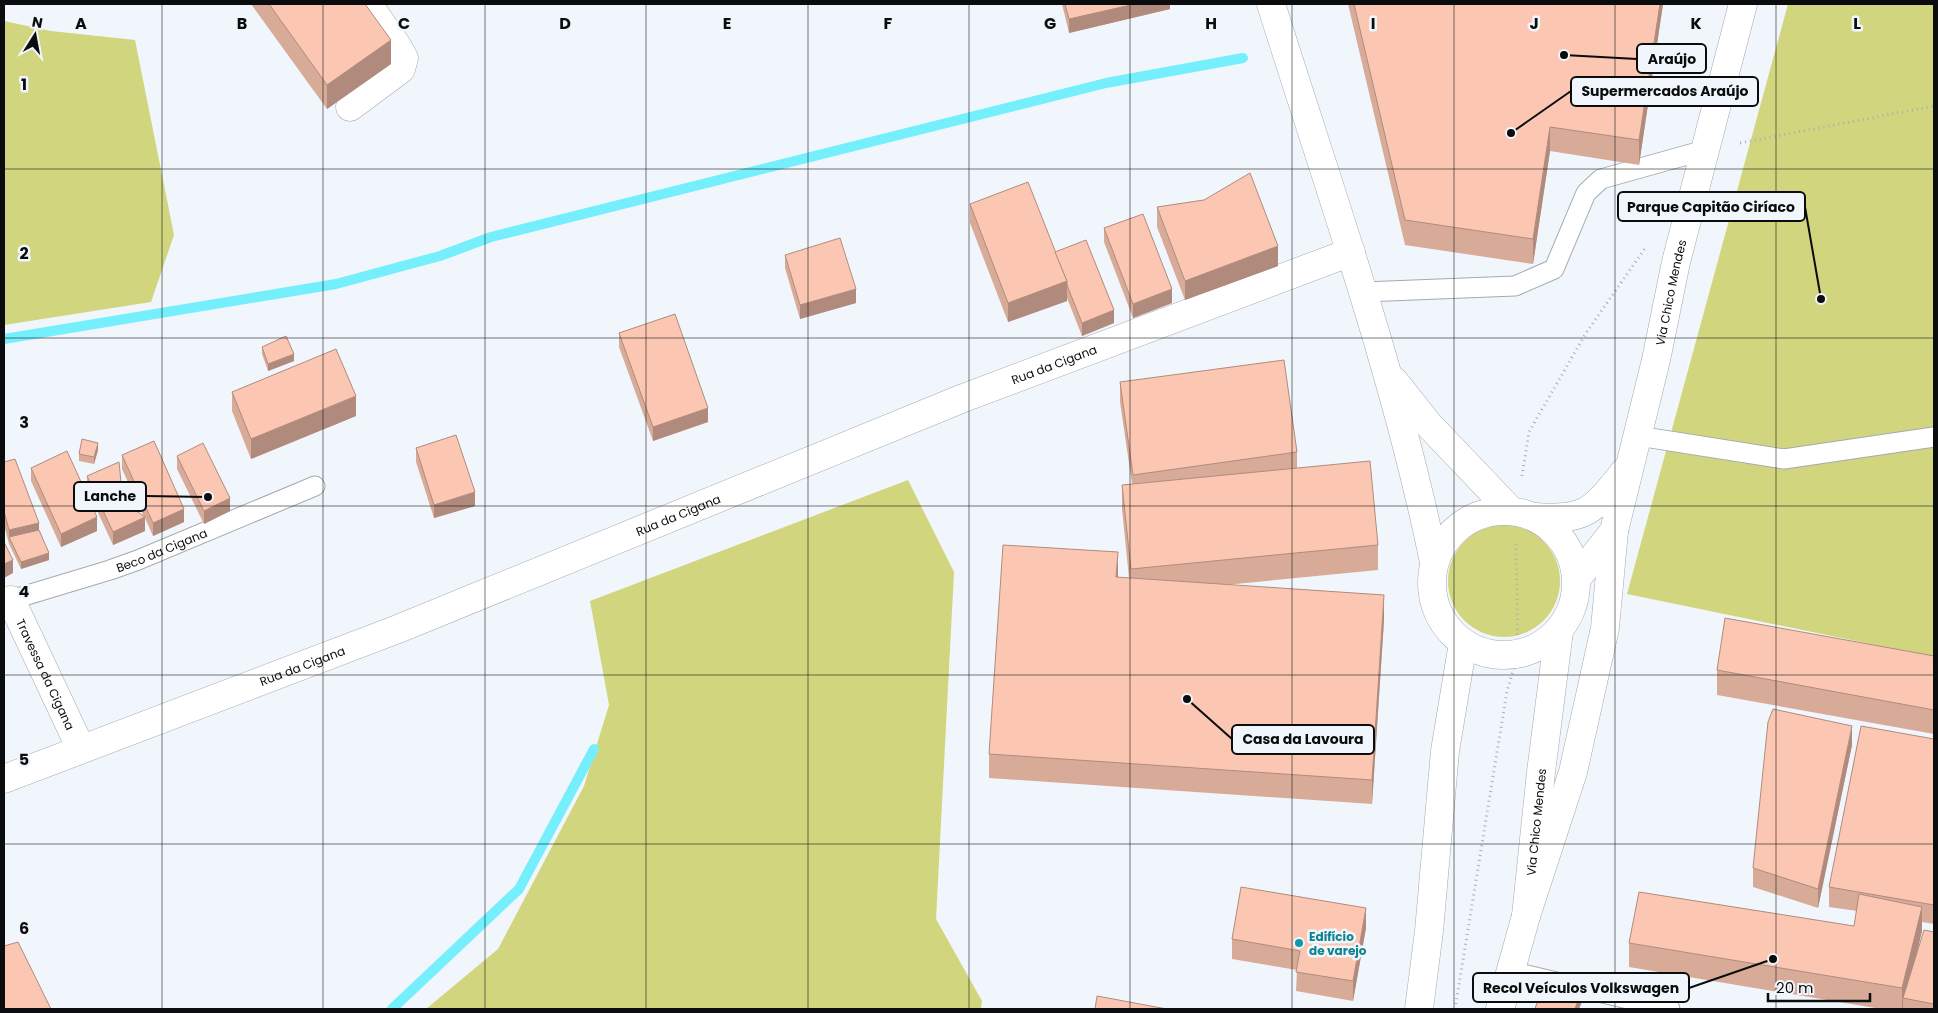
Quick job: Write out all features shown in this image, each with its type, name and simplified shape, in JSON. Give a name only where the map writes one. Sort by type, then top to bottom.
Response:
[{"type":"main road","points":[[350,107],[401,69],[404,58],[398,46],[368,4]]},
{"type":"main road","points":[[1271,4],[1351,252],[1420,493],[1434,562],[1431,585],[1435,607],[1446,627],[1462,643],[1489,654],[1518,654],[1544,644],[1559,631],[1569,616],[1576,597],[1577,578],[1573,560],[1564,542],[1552,528],[1521,513],[1429,425],[1386,370]]},
{"type":"main road","name":"Via Chico Mendes","points":[[1577,578],[1614,531],[1656,360],[1676,262],[1743,4]]},
{"type":"main road","name":"Rua da Cigana","points":[[4,779],[398,629],[961,399],[1351,252]]},
{"type":"main road","name":"Via Chico Mendes","points":[[1434,562],[1444,542],[1460,525],[1477,516],[1496,511],[1559,519],[1576,516],[1597,505],[1629,466]]},
{"type":"main road","points":[[1526,916],[1573,772],[1605,628],[1614,531]]},
{"type":"main road","name":"Travessa da Cigana","points":[[7,601],[81,750]]},
{"type":"main road","name":"Via Chico Mendes","points":[[1500,1009],[1526,916],[1541,772],[1559,631]]},
{"type":"main road","points":[[1419,1009],[1430,931],[1446,752],[1462,643]]},
{"type":"lane","points":[[1363,292],[1515,286],[1554,269],[1586,193],[1601,179],[1706,150]]},
{"type":"lane","points":[[1638,436],[1784,459],[1934,437]]},
{"type":"lane","name":"Beco da Cigana","points":[[7,601],[138,560],[315,486]]},
{"type":"lane","points":[[1510,971],[1670,1009]]},
{"type":"path","points":[[1706,150],[1934,106]]},
{"type":"path","points":[[1455,1009],[1508,691],[1518,654],[1521,513],[1529,432],[1586,333],[1647,246]]},
{"type":"green space","points":[[1788,4],[1934,4],[1934,657],[1627,594]]},
{"type":"green space","points":[[4,21],[51,31],[135,40],[174,235],[151,302],[4,325]]},
{"type":"green space","points":[[908,480],[954,572],[936,919],[982,1001],[981,1009],[426,1009],[498,949],[584,786],[609,705],[590,601]]},
{"type":"green space","points":[[1504,525],[1525,529],[1544,541],[1556,560],[1560,581],[1556,602],[1544,621],[1525,633],[1504,637],[1483,633],[1464,621],[1452,602],[1448,581],[1452,560],[1464,541],[1483,529]]},
{"type":"building","points":[[269,4],[365,4],[391,40],[327,85]]},
{"type":"building","points":[[1065,4],[1135,4],[1069,19]]},
{"type":"building","points":[[1354,4],[1660,4],[1639,140],[1550,127],[1533,239],[1405,220]]},
{"type":"building","points":[[1250,173],[1278,246],[1185,281],[1157,207],[1204,200]]},
{"type":"building","points":[[1028,182],[1067,281],[1008,303],[970,204]]},
{"type":"building","points":[[1143,214],[1172,289],[1133,304],[1104,228]]},
{"type":"building","points":[[840,238],[856,289],[800,305],[785,255]]},
{"type":"building","points":[[1086,240],[1114,310],[1082,323],[1055,252]]},
{"type":"building","points":[[675,314],[708,408],[653,427],[619,333]]},
{"type":"building","points":[[286,336],[294,354],[268,364],[262,347]]},
{"type":"building","points":[[336,349],[356,396],[251,439],[232,392]]},
{"type":"building","points":[[1284,360],[1297,452],[1133,475],[1120,382]]},
{"type":"building","points":[[456,435],[475,492],[434,505],[416,448]]},
{"type":"building","points":[[82,439],[98,443],[94,457],[79,454]]},
{"type":"building","points":[[154,441],[184,509],[153,523],[122,455]]},
{"type":"building","points":[[203,443],[230,498],[204,511],[177,456]]},
{"type":"building","points":[[67,451],[97,517],[61,534],[31,468]]},
{"type":"building","points":[[15,459],[39,523],[9,530],[4,511],[4,462]]},
{"type":"building","points":[[1370,461],[1378,545],[1131,569],[1122,485]]},
{"type":"building","points":[[119,462],[123,502],[145,517],[113,532],[87,476]]},
{"type":"building","points":[[39,530],[49,553],[21,562],[9,537]]},
{"type":"building","points":[[4,542],[13,560],[4,564]]},
{"type":"building","points":[[1003,545],[1118,552],[1116,577],[1384,595],[1372,780],[989,754]]},
{"type":"building","points":[[1725,618],[1934,656],[1934,710],[1717,670]]},
{"type":"building","points":[[1773,709],[1852,726],[1818,889],[1753,868],[1768,722]]},
{"type":"building","points":[[1861,726],[1934,739],[1934,905],[1829,887]]},
{"type":"building","name":"Edifício de varejo","points":[[1241,887],[1366,908],[1353,981],[1296,972],[1300,951],[1232,939]]},
{"type":"building","points":[[1639,892],[1854,926],[1859,894],[1922,907],[1902,988],[1629,943]]},
{"type":"building","points":[[1924,930],[1934,932],[1934,1004],[1903,998]]},
{"type":"building","points":[[18,942],[51,1009],[4,1009],[4,946]]},
{"type":"building","points":[[1545,977],[1582,988],[1575,1009],[1535,1009]]},
{"type":"building","points":[[1097,996],[1167,1009],[1095,1009]]},
{"type":"waterway","points":[[4,339],[336,284],[440,256],[491,237],[1106,83],[1243,58]]},
{"type":"waterway","points":[[392,1009],[519,889],[594,749]]},
{"type":"place","name":"Araújo","points":[[1564,55]]},
{"type":"place","name":"Supermercados Araújo","points":[[1511,133]]},
{"type":"place","name":"Parque Capitão Ciríaco","points":[[1821,299]]},
{"type":"place","name":"Lanche","points":[[208,497]]},
{"type":"place","name":"Casa da Lavoura","points":[[1187,699]]},
{"type":"place","name":"Edifício de varejo","points":[[1299,943]]},
{"type":"place","name":"Recol Veículos Volkswagen","points":[[1773,959]]}]
